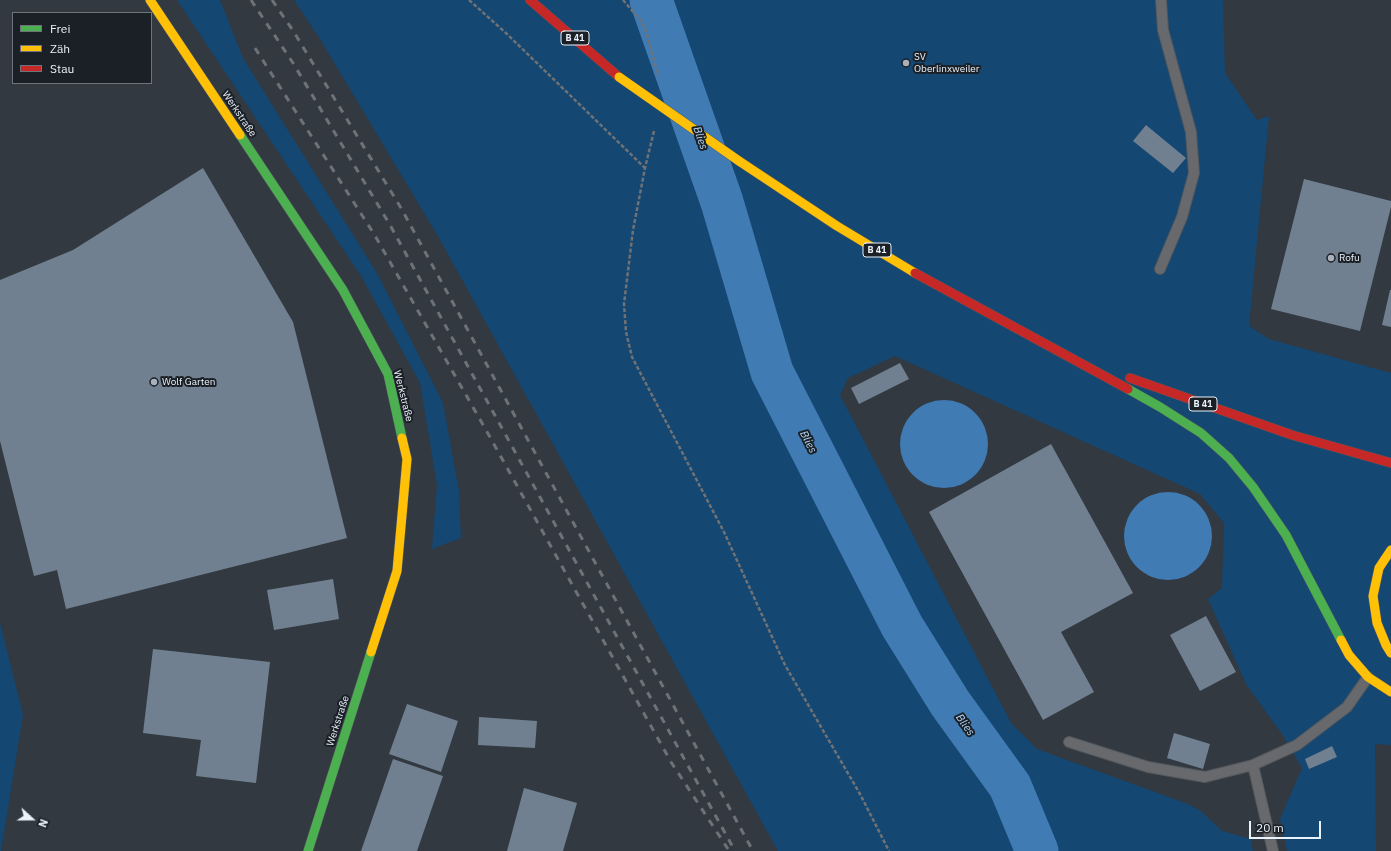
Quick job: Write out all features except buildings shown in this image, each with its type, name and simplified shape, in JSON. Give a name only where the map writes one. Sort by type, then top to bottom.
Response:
[{"type":"main road","name":"Werkstraße","points":[[150,0],[343,290],[388,374],[407,459],[397,571],[308,851]]},
{"type":"main road","name":"B 41","points":[[530,0],[619,77],[739,161],[844,230],[930,282],[1019,330],[1107,370],[1292,435],[1391,462]]},
{"type":"main road","points":[[1019,330],[1160,406],[1201,433],[1230,458],[1253,487],[1286,535],[1350,655],[1368,677],[1391,692]]},
{"type":"main road","points":[[1391,550],[1379,568],[1373,596],[1377,623],[1391,653]]},
{"type":"lane","points":[[1160,269],[1182,216],[1194,173],[1191,132],[1163,30],[1161,0]]},
{"type":"lane","points":[[1069,742],[1148,767],[1205,778],[1253,765],[1297,745],[1347,707],[1368,677]]},
{"type":"lane","points":[[1253,765],[1273,851]]},
{"type":"path","points":[[469,0],[507,34],[645,168],[633,230],[624,304],[626,332],[632,357],[724,532],[785,666],[860,794],[889,851]]},
{"type":"path","points":[[623,0],[642,22],[648,34],[653,54]]},
{"type":"shaded area","points":[[177,0],[220,0],[243,58],[378,275],[443,403],[459,491],[461,538],[432,549],[437,485],[420,383],[361,276]]},
{"type":"shaded area","points":[[294,0],[1223,0],[1225,73],[1257,120],[1269,116],[1249,326],[1269,339],[1391,373],[1391,745],[1375,744],[1376,851],[1287,851],[1280,819],[1302,768],[1284,737],[1246,684],[1208,599],[1222,588],[1224,523],[1200,494],[895,356],[848,378],[840,395],[1011,723],[1037,749],[1188,804],[1201,811],[1222,831],[1251,839],[1253,851],[778,851],[439,238],[320,39]]},
{"type":"shaded area","points":[[944,400],[961,403],[975,413],[985,427],[988,444],[985,461],[975,475],[961,485],[944,488],[927,485],[913,475],[903,461],[900,444],[903,427],[913,413],[927,403]]},
{"type":"shaded area","points":[[1168,492],[1185,495],[1199,505],[1209,519],[1212,536],[1209,553],[1199,567],[1185,577],[1168,580],[1151,577],[1137,567],[1127,553],[1124,536],[1127,519],[1137,505],[1151,495]]},
{"type":"shaded area","points":[[0,623],[23,715],[1,851],[0,851]]},
{"type":"waterway","name":"Blies","points":[[651,0],[722,202],[772,372],[902,626],[950,703],[1010,786],[1037,851]]},
{"type":"railway","points":[[251,0],[293,63],[390,225],[735,851]]},
{"type":"railway","points":[[272,0],[292,29],[401,208],[753,851]]},
{"type":"railway","points":[[255,48],[374,234],[486,430],[671,762],[728,849]]},
{"type":"traffic: fast","points":[[240,135],[343,290],[388,374],[402,438]]},
{"type":"traffic: fast","points":[[1128,389],[1201,433],[1229,458],[1253,487],[1286,535],[1341,640]]},
{"type":"traffic: fast","points":[[308,851],[371,652]]},
{"type":"traffic: slow","points":[[150,0],[240,135]]},
{"type":"traffic: slow","points":[[619,77],[739,161]]},
{"type":"traffic: slow","points":[[739,161],[837,226],[915,273]]},
{"type":"traffic: slow","points":[[371,652],[397,571],[407,459],[402,438]]},
{"type":"traffic: slow","points":[[1391,550],[1379,568],[1373,596],[1377,623],[1391,653]]},
{"type":"traffic: slow","points":[[1341,640],[1349,655],[1368,677],[1391,692]]},
{"type":"traffic: jam","points":[[530,0],[619,77]]},
{"type":"traffic: jam","points":[[915,273],[1128,389]]},
{"type":"traffic: jam","points":[[1130,378],[1292,435],[1391,463]]},
{"type":"place","name":"SV Oberlinxweiler","points":[[906,63]]},
{"type":"place","name":"Rofu","points":[[1331,258]]},
{"type":"place","name":"Wolf Garten","points":[[154,382]]}]
